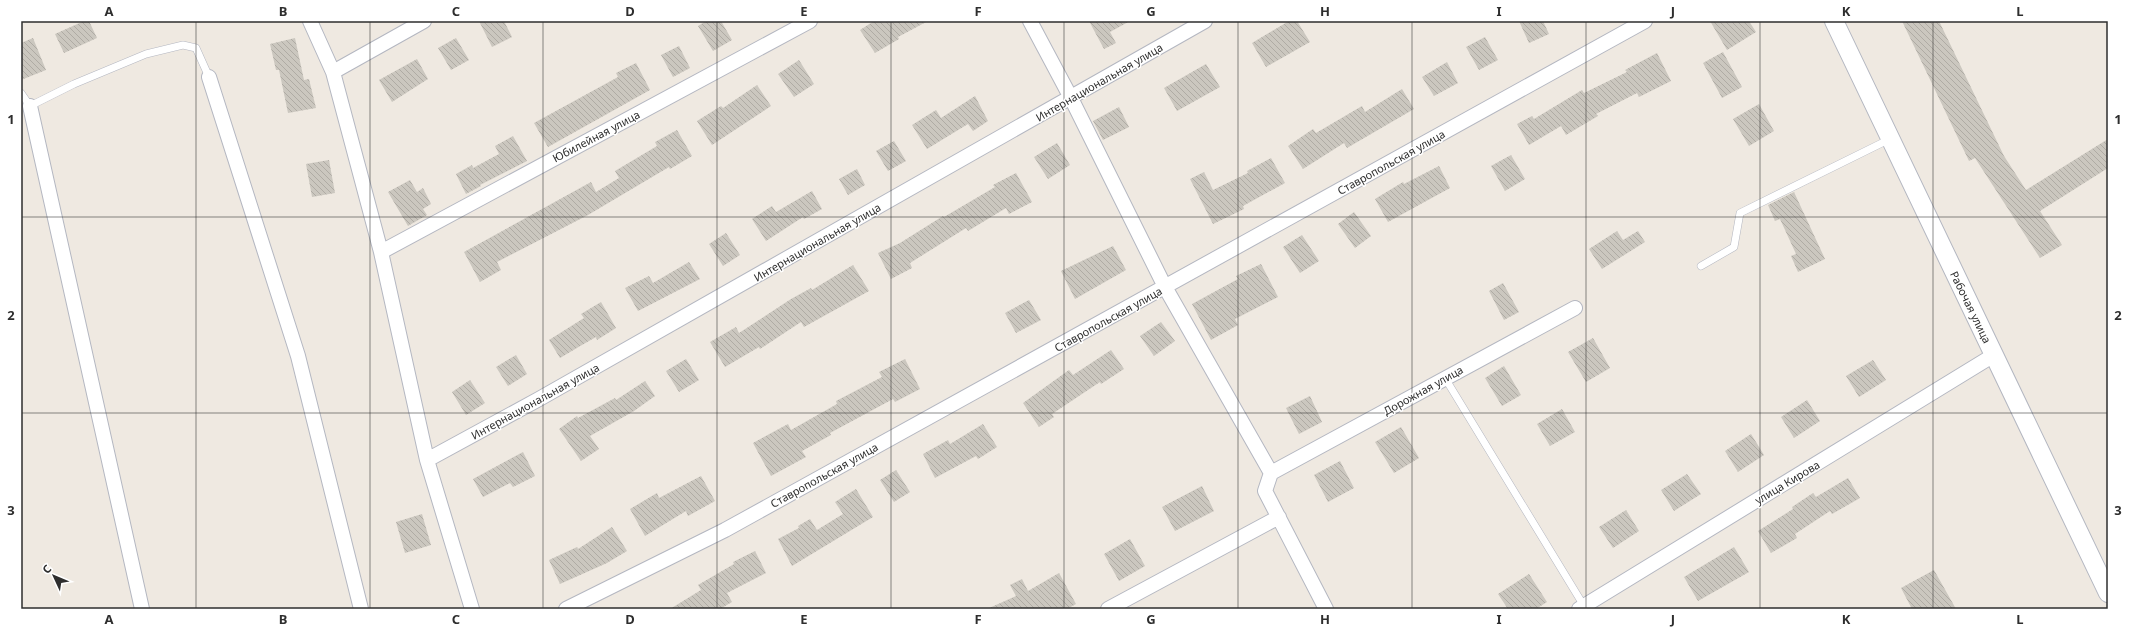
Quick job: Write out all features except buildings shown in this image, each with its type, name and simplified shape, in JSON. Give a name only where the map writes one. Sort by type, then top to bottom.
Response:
[{"type":"street","points":[[310,21],[333,72],[381,252],[427,460],[472,609]]},
{"type":"street","points":[[333,72],[424,21]]},
{"type":"street","name":"Юбилейная улица","points":[[381,252],[810,21]]},
{"type":"street","points":[[1030,21],[1071,98],[1165,287],[1271,473],[1266,491],[1326,609]]},
{"type":"street","name":"Интернациональная улица","points":[[427,460],[1071,98],[1205,21]]},
{"type":"street","name":"Ставропольская улица","points":[[566,609],[725,530],[1645,21]]},
{"type":"street","name":"Рабочая улица","points":[[1834,21],[2108,593]]},
{"type":"street","points":[[209,77],[298,356],[361,609]]},
{"type":"street","points":[[30,106],[142,609]]},
{"type":"street","name":"Дорожная улица","points":[[1271,473],[1575,308]]},
{"type":"street","name":"улица Кирова","points":[[1582,607],[1994,355]]},
{"type":"street","points":[[1108,609],[1279,517]]},
{"type":"lane","points":[[21,93],[30,106],[74,84],[146,54],[183,44],[196,48],[209,77]]},
{"type":"lane","points":[[1701,266],[1734,247],[1740,213],[1890,139]]},
{"type":"lane","points":[[1445,378],[1582,607]]}]
